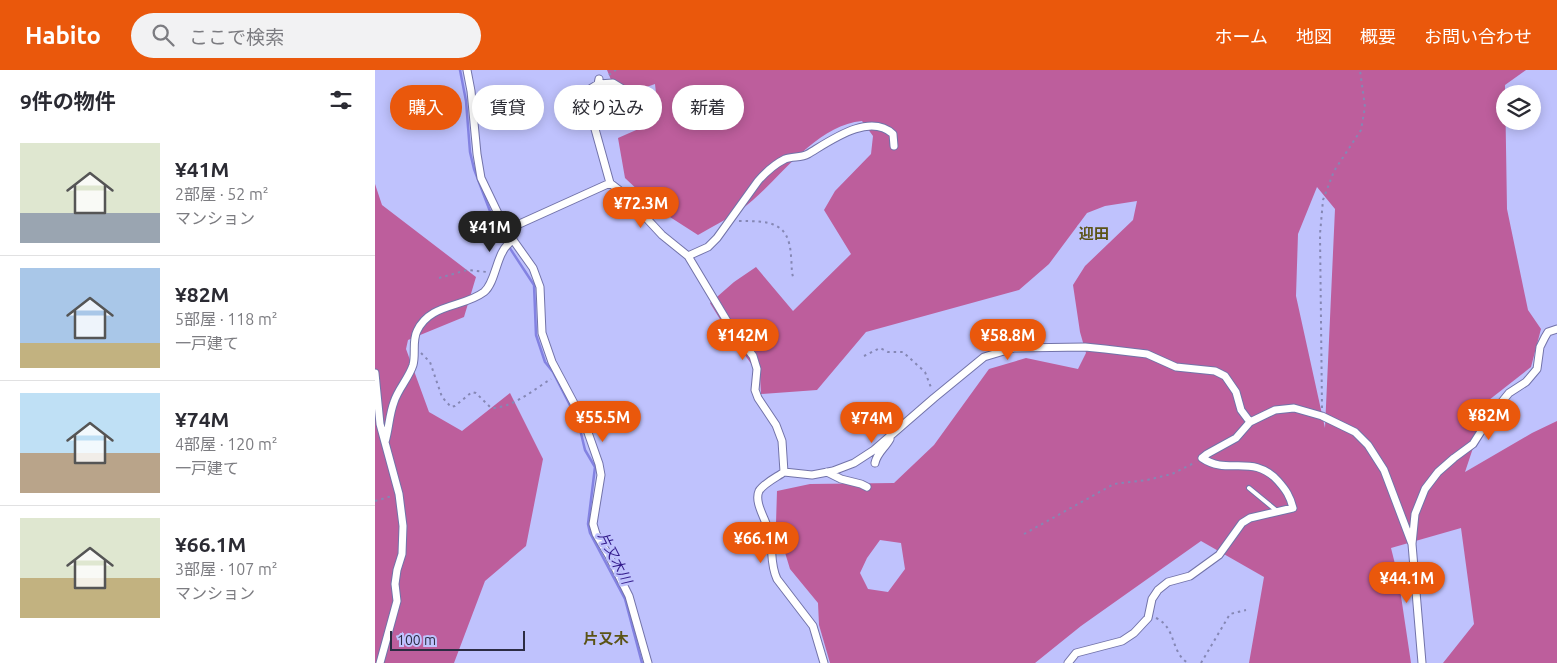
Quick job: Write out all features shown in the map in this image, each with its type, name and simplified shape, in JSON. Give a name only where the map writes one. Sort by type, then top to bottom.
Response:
[{"type":"street","points":[[467,70],[481,178],[506,230],[510,243],[533,268],[540,287],[542,334],[552,362],[585,424],[599,464],[601,475],[593,524],[595,534],[609,556],[629,596],[648,663]]},
{"type":"street","points":[[594,85],[598,81],[615,85]]},
{"type":"street","points":[[688,256],[708,247],[717,238],[765,173],[786,159],[801,157],[827,142],[866,126],[879,126],[889,131],[893,134],[894,146]]},
{"type":"street","points":[[595,130],[611,183],[623,193],[662,235],[688,256],[730,326],[756,362],[755,390],[758,398],[776,425],[783,441],[784,472]]},
{"type":"street","points":[[506,230],[611,183]]},
{"type":"street","points":[[384,443],[394,401],[413,366],[417,330],[426,319],[439,309],[476,298],[486,291],[490,285],[490,272],[503,250],[510,243]]},
{"type":"street","points":[[1422,663],[1412,544],[1415,514],[1425,489],[1438,472],[1473,444],[1509,393],[1526,382],[1537,369],[1540,346],[1545,336],[1548,332],[1557,329]]},
{"type":"street","points":[[824,663],[813,626],[773,571],[771,559],[772,545],[758,502],[758,494],[761,489],[784,472],[812,475],[854,463],[874,450],[985,357],[1014,348],[1085,347],[1147,354],[1176,367],[1215,371],[1225,376],[1236,392],[1241,410],[1250,422]]},
{"type":"street","points":[[375,373],[377,411],[384,443],[392,463],[399,494],[403,526],[402,554],[395,584],[397,601],[380,663]]},
{"type":"street","points":[[1068,663],[1076,653],[1122,641],[1133,633],[1149,617],[1152,599],[1158,590],[1167,582],[1191,576],[1219,555],[1242,523],[1250,518],[1293,508],[1289,494],[1266,470],[1256,466],[1211,465],[1202,458],[1236,438],[1250,422],[1275,410],[1294,408],[1322,416],[1355,432],[1368,445],[1384,470],[1412,544]]},
{"type":"street","points":[[875,463],[877,455],[887,444],[892,434]]},
{"type":"street","points":[[827,472],[841,479],[867,487]]},
{"type":"lane","points":[[1249,488],[1277,511]]},
{"type":"path","points":[[1322,416],[1320,234],[1323,200],[1334,171],[1361,130],[1365,106],[1360,70]]},
{"type":"path","points":[[729,222],[769,222],[778,226],[787,235],[794,280]]},
{"type":"path","points":[[439,278],[467,270],[490,272]]},
{"type":"path","points":[[864,356],[880,348],[888,352],[903,352],[925,372],[934,398]]},
{"type":"path","points":[[415,349],[425,355],[430,362],[442,397],[451,407],[455,406],[472,392],[476,392],[491,408],[498,408],[519,399],[550,380]]},
{"type":"path","points":[[1023,534],[1114,484],[1147,480],[1172,474],[1202,458]]},
{"type":"path","points":[[375,501],[399,494]]},
{"type":"path","points":[[1201,663],[1230,614],[1246,610]]},
{"type":"path","points":[[1149,617],[1158,618],[1163,623],[1173,636],[1179,655],[1188,663]]},
{"type":"shaded area","points":[[607,70],[1526,70],[1505,85],[1496,85],[1496,130],[1506,130],[1507,209],[1528,310],[1541,329],[1531,367],[1489,400],[1465,472],[1532,433],[1557,421],[1557,663],[1443,663],[1474,624],[1461,528],[1391,548],[1398,576],[1411,663],[1249,663],[1264,577],[1201,541],[1081,626],[1035,663],[830,663],[819,625],[818,603],[790,569],[776,523],[777,491],[810,484],[894,483],[934,445],[989,369],[1026,358],[1078,369],[1086,353],[1080,332],[1073,285],[1085,266],[1133,220],[1137,201],[1105,206],[1087,213],[1049,264],[1019,290],[866,332],[817,390],[761,394],[760,376],[710,303],[734,282],[756,267],[793,311],[851,254],[824,210],[835,191],[871,154],[873,136],[862,121],[846,124],[831,131],[803,152],[747,205],[698,235],[659,210],[625,178],[618,138],[636,130],[662,130],[662,85],[613,85]],"holes":[[[1317,187],[1335,209],[1325,428],[1296,296],[1298,234]],[[880,540],[901,543],[905,569],[888,592],[868,589],[860,573],[867,558]]]},
{"type":"shaded area","points":[[375,184],[382,205],[476,277],[464,317],[408,340],[406,349],[429,412],[462,431],[510,393],[543,459],[526,546],[485,581],[454,663],[375,663]]},
{"type":"waterway","name":"片又木川","points":[[460,70],[466,101],[470,152],[474,169],[496,227],[534,285],[536,335],[545,362],[553,372],[578,421],[585,450],[595,467],[588,524],[590,533],[625,599],[642,663]]},
{"type":"district","name":"迎田","points":[[1094,234]]},
{"type":"district","name":"片又木","points":[[606,639]]}]
